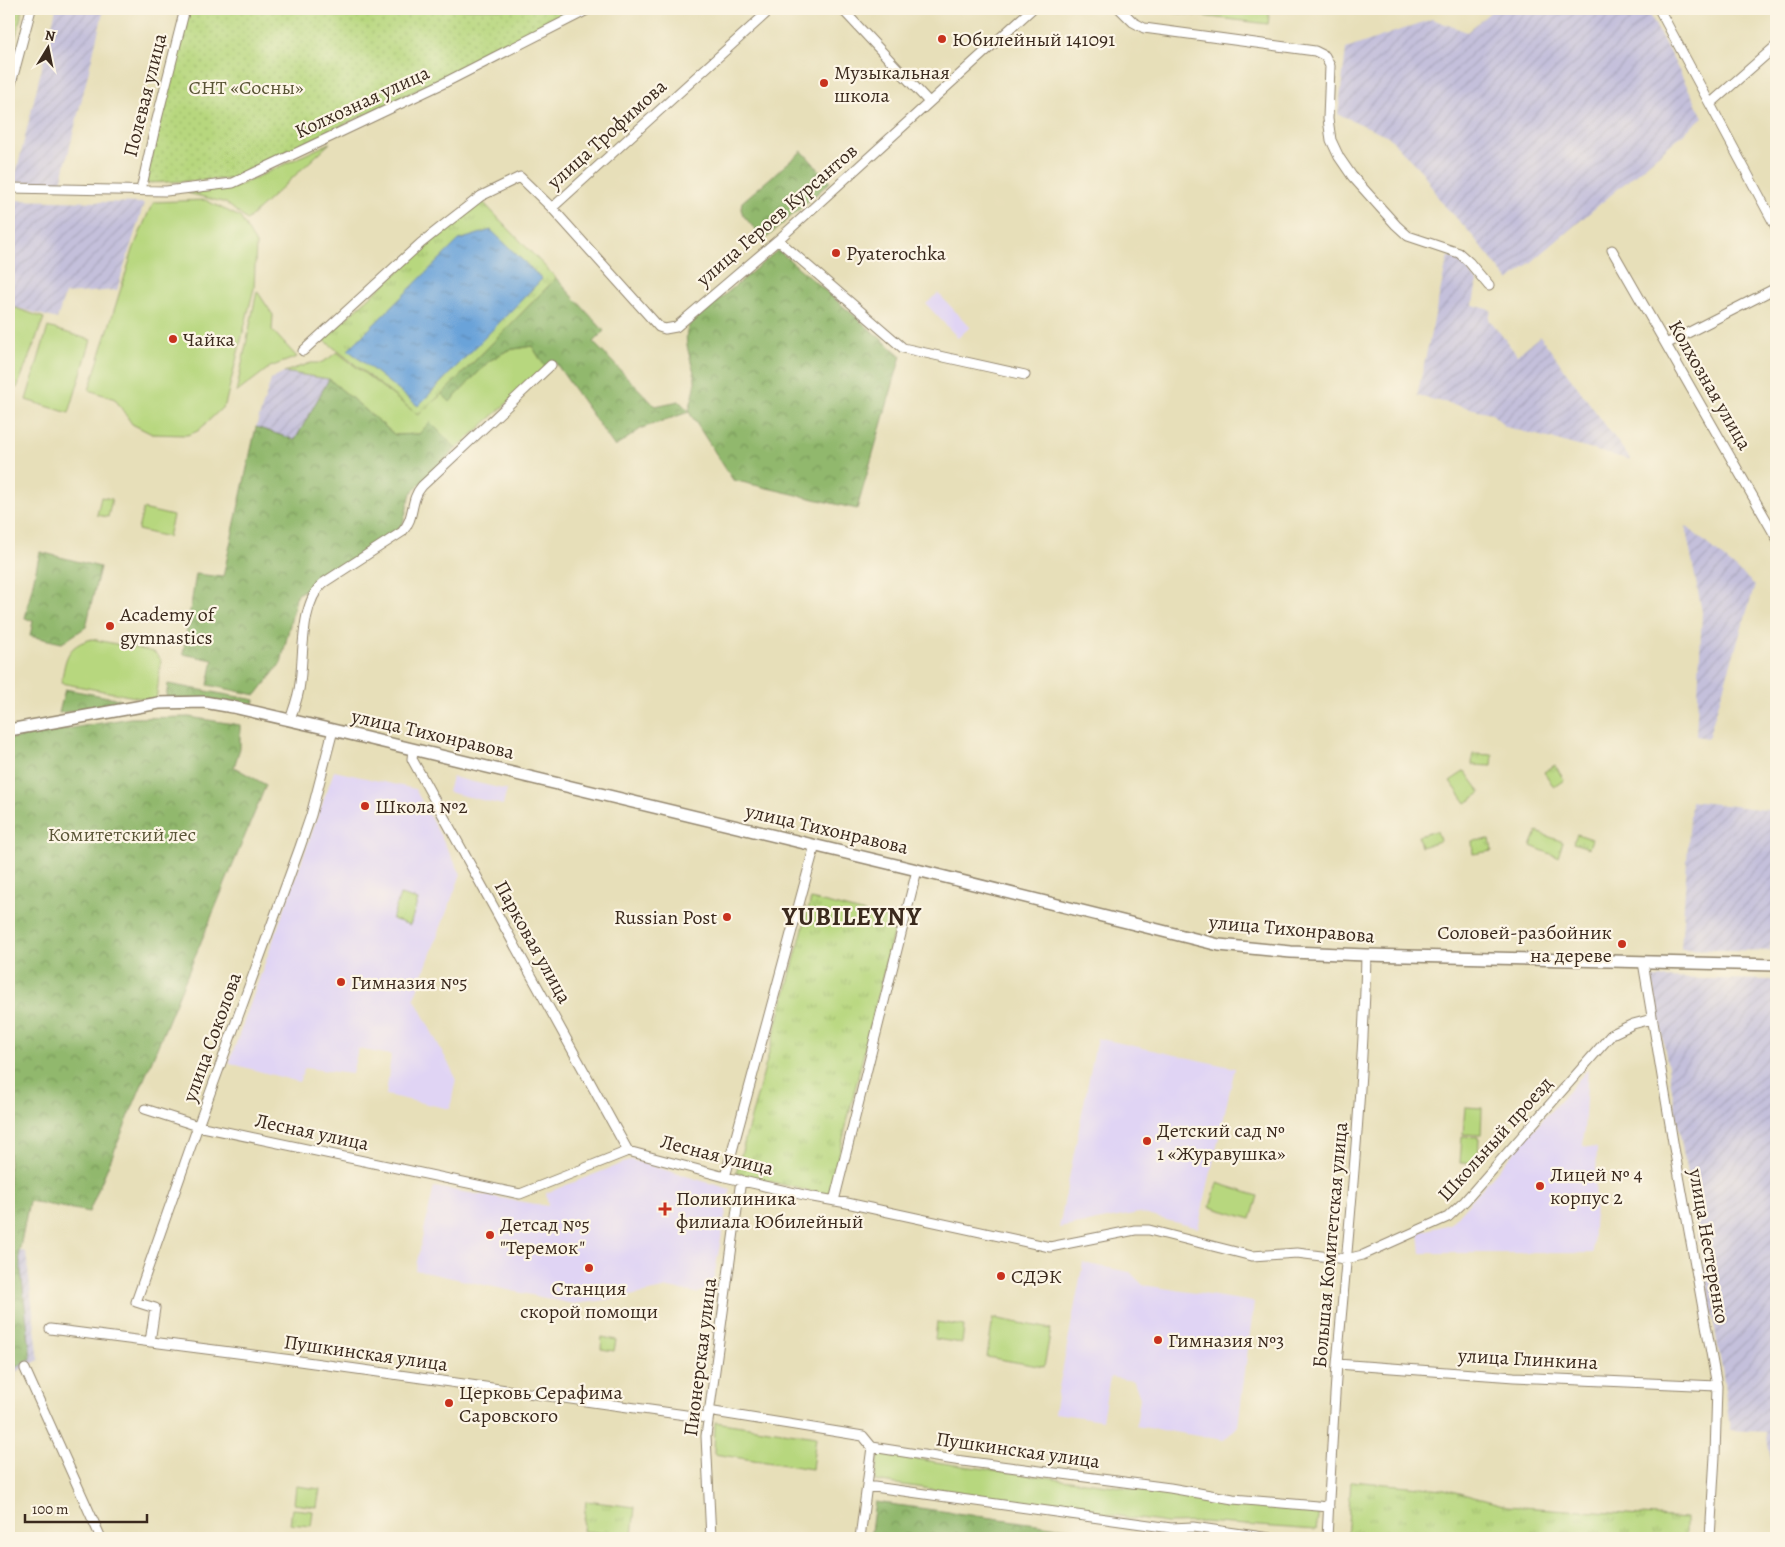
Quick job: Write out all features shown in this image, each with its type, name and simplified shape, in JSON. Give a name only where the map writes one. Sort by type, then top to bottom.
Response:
[{"type":"main road","name":"улица Тихонравова","points":[[9,730],[159,704],[204,702],[333,730],[815,845],[1219,945],[1291,952],[1366,955],[1776,965]]},
{"type":"street","points":[[9,91],[32,9]]},
{"type":"street","name":"Полевая улица","points":[[141,190],[185,9]]},
{"type":"street","name":"Колхозная улица","points":[[9,188],[166,191],[234,183],[444,83],[589,9]]},
{"type":"street","name":"улица Трофимова","points":[[303,351],[421,243],[481,196],[520,177],[552,208],[771,9]]},
{"type":"street","points":[[842,9],[929,102]]},
{"type":"street","name":"улица Героев Курсантов","points":[[552,208],[659,327],[666,329],[678,325],[778,240],[1032,9]]},
{"type":"street","points":[[1120,9],[1133,22],[1144,28],[1315,51],[1325,56],[1330,66],[1328,119],[1331,140],[1339,157],[1352,176],[1408,236],[1459,253],[1489,286]]},
{"type":"street","points":[[1659,9],[1776,227]]},
{"type":"street","points":[[1710,104],[1776,46]]},
{"type":"street","points":[[1767,210],[1776,205]]},
{"type":"street","points":[[778,240],[903,348],[1025,375]]},
{"type":"street","name":"Колхозная улица","points":[[1612,250],[1776,537]]},
{"type":"street","points":[[1666,344],[1776,288]]},
{"type":"street","points":[[290,720],[300,685],[303,638],[311,599],[316,590],[323,583],[402,532],[409,524],[415,493],[551,365]]},
{"type":"street","name":"улица Соколова","points":[[150,1342],[155,1308],[136,1302],[300,847],[311,815],[333,730]]},
{"type":"street","name":"Парковая улица","points":[[413,749],[412,758],[437,805],[628,1151]]},
{"type":"street","points":[[725,1177],[815,845]]},
{"type":"street","points":[[834,1201],[917,870]]},
{"type":"street","name":"Большая Комитетская улица","points":[[1327,1538],[1337,1364],[1360,1094],[1366,955]]},
{"type":"street","name":"улица Нестеренко","points":[[1643,962],[1717,1386],[1710,1538]]},
{"type":"street","name":"Школьный проезд","points":[[1346,1259],[1363,1255],[1448,1217],[1465,1201],[1612,1034],[1633,1024],[1652,1019]]},
{"type":"street","name":"Лесная улица","points":[[145,1109],[198,1126],[520,1194],[628,1151],[725,1177],[1050,1248],[1135,1230],[1149,1230],[1252,1256],[1297,1254],[1346,1259]]},
{"type":"street","name":"Пионерская улица","points":[[711,1538],[706,1450],[708,1415],[741,1180]]},
{"type":"street","name":"Пушкинская улица","points":[[50,1329],[863,1436],[872,1447],[955,1460],[1162,1486],[1233,1499],[1329,1507]]},
{"type":"street","name":"улица Глинкина","points":[[1337,1364],[1514,1377],[1717,1386]]},
{"type":"street","points":[[25,1370],[101,1538]]},
{"type":"street","points":[[860,1538],[872,1447]]},
{"type":"street","points":[[867,1486],[1170,1528],[1193,1527],[1219,1534],[1270,1538]]},
{"type":"street","points":[[1170,1528],[1179,1538]]},
{"type":"shaded area","points":[[56,9],[104,9],[61,183],[14,182]]},
{"type":"shaded area","points":[[1494,9],[1647,9],[1703,117],[1509,281],[1466,228],[1440,201],[1424,174],[1388,136],[1338,114],[1346,49],[1432,19],[1467,32]]},
{"type":"shaded area","points":[[9,200],[144,203],[117,290],[65,294],[57,319],[14,307],[9,316]]},
{"type":"shaded area","points":[[1448,256],[1461,261],[1477,281],[1473,305],[1491,310],[1489,319],[1517,355],[1540,336],[1631,460],[1506,427],[1491,413],[1417,396]]},
{"type":"shaded area","points":[[938,293],[970,327],[958,338],[926,304]]},
{"type":"shaded area","points":[[284,372],[329,379],[295,440],[256,427],[271,380]]},
{"type":"shaded area","points":[[1685,525],[1755,585],[1708,738],[1696,736],[1702,612]]},
{"type":"shaded area","points":[[334,771],[415,789],[461,874],[414,998],[456,1078],[450,1109],[386,1095],[391,1055],[358,1049],[352,1074],[305,1068],[299,1082],[229,1063]]},
{"type":"shaded area","points":[[452,777],[507,790],[503,805],[448,792]]},
{"type":"shaded area","points":[[1691,801],[1776,811],[1776,894],[1770,951],[1681,949]]},
{"type":"shaded area","points":[[1652,978],[1776,980],[1776,1488],[1766,1432],[1730,1430],[1723,1375]]},
{"type":"shaded area","name":"Детский сад № 1 «Журавушка»","points":[[1097,1038],[1235,1068],[1198,1228],[1139,1213],[1059,1228]]},
{"type":"shaded area","name":"Лицей № 4 корпус 2","points":[[1588,1069],[1583,1146],[1597,1148],[1593,1253],[1421,1253],[1419,1232],[1450,1224]]},
{"type":"shaded area","points":[[631,1160],[730,1189],[713,1283],[707,1290],[696,1293],[668,1288],[615,1299],[573,1304],[415,1270],[434,1187],[548,1206],[546,1193]]},
{"type":"shaded area","points":[[15,1250],[26,1252],[39,1360],[9,1375],[9,1254]]},
{"type":"shaded area","name":"Гимназия №3","points":[[1083,1263],[1130,1272],[1143,1285],[1254,1302],[1238,1426],[1224,1440],[1136,1426],[1140,1398],[1134,1381],[1110,1377],[1102,1420],[1054,1413]]},
{"type":"green space","points":[[9,9],[23,9],[9,60]]},
{"type":"green space","name":"СНТ «Сосны»","points":[[187,9],[582,9],[229,179],[145,183]]},
{"type":"green space","points":[[1170,9],[1270,9],[1268,24],[1169,12]]},
{"type":"green space","points":[[330,143],[247,220],[226,203],[188,193],[236,187]]},
{"type":"green space","points":[[802,151],[830,182],[764,240],[743,215],[741,209],[742,202]]},
{"type":"green space","points":[[480,199],[556,278],[442,394],[418,415],[323,339]]},
{"type":"green space","name":"Чайка","points":[[205,200],[240,217],[256,244],[254,288],[225,405],[198,431],[187,435],[152,434],[132,424],[115,399],[89,390],[134,247],[154,202]]},
{"type":"green space","points":[[778,250],[901,356],[857,509],[733,480],[689,412],[642,428],[615,447],[555,362],[546,368],[532,346],[508,350],[489,361],[450,402],[442,394],[556,278],[604,331],[593,342],[655,406],[679,401],[689,411],[695,384],[686,337],[690,324]]},
{"type":"green space","points":[[257,291],[273,315],[272,330],[297,357],[270,367],[236,393]]},
{"type":"green space","points":[[10,306],[44,318],[17,388],[9,385]]},
{"type":"green space","points":[[48,327],[91,340],[69,413],[26,400]]},
{"type":"green space","points":[[532,346],[546,368],[456,449],[419,434],[395,435],[329,379],[284,372],[311,363],[320,363],[337,352],[418,415],[442,394],[450,401],[489,361],[508,350]]},
{"type":"green space","points":[[329,379],[395,435],[419,434],[430,422],[456,449],[411,493],[402,527],[297,594],[281,663],[256,695],[208,685],[213,660],[183,654],[196,574],[223,577],[256,427],[295,440]]},
{"type":"green space","points":[[101,497],[112,499],[108,517],[97,515]]},
{"type":"green space","points":[[143,509],[173,516],[168,537],[138,530]]},
{"type":"green space","points":[[40,552],[100,567],[86,627],[62,643],[30,636],[33,621],[25,618]]},
{"type":"green space","points":[[92,639],[154,652],[161,660],[156,701],[61,683],[68,655],[76,645]]},
{"type":"green space","points":[[168,684],[255,700],[253,707],[166,699]]},
{"type":"green space","points":[[65,689],[119,699],[124,704],[59,713]]},
{"type":"green space","name":"Комитетский лес","points":[[189,717],[240,725],[240,748],[234,767],[266,785],[89,1212],[29,1201],[19,1253],[31,1359],[9,1371],[9,739],[130,718]]},
{"type":"green space","points":[[1473,754],[1493,755],[1492,766],[1472,765]]},
{"type":"green space","points":[[1555,765],[1564,780],[1554,787],[1544,772]]},
{"type":"green space","points":[[1465,771],[1481,793],[1466,803],[1450,781]]},
{"type":"green space","points":[[1437,831],[1440,841],[1421,847],[1418,836]]},
{"type":"green space","points":[[1537,832],[1563,842],[1558,857],[1531,846]]},
{"type":"green space","points":[[1577,834],[1592,839],[1589,848],[1573,843]]},
{"type":"green space","points":[[1490,839],[1492,851],[1473,854],[1472,841]]},
{"type":"green space","points":[[400,895],[418,900],[410,925],[392,919]]},
{"type":"green space","points":[[811,899],[896,921],[829,1196],[736,1173]]},
{"type":"green space","points":[[1465,1107],[1482,1108],[1481,1135],[1463,1134]]},
{"type":"green space","points":[[1462,1136],[1479,1137],[1478,1164],[1460,1163]]},
{"type":"green space","points":[[1217,1183],[1258,1196],[1251,1219],[1210,1207]]},
{"type":"green space","points":[[993,1318],[1051,1329],[1044,1367],[987,1357]]},
{"type":"green space","points":[[937,1322],[964,1326],[962,1343],[935,1339]]},
{"type":"green space","points":[[602,1337],[616,1340],[614,1351],[601,1349]]},
{"type":"green space","points":[[715,1422],[816,1437],[812,1469],[714,1454]]},
{"type":"green space","points":[[879,1453],[1168,1493],[1235,1505],[1319,1512],[1316,1530],[1203,1522],[1167,1523],[875,1481]]},
{"type":"green space","points":[[1351,1481],[1444,1489],[1507,1506],[1686,1518],[1686,1538],[1347,1538]]},
{"type":"green space","points":[[296,1486],[320,1489],[317,1507],[294,1504]]},
{"type":"green space","points":[[586,1501],[635,1507],[632,1536],[583,1531]]},
{"type":"green space","points":[[875,1502],[1140,1538],[870,1538]]},
{"type":"green space","points":[[292,1509],[313,1511],[311,1526],[290,1524]]},
{"type":"water","points":[[491,230],[542,279],[418,406],[348,350],[459,240]]},
{"type":"place","name":"Юбилейный 141091","points":[[942,39]]},
{"type":"place","name":"Музыкальная школа","points":[[824,83]]},
{"type":"place","name":"Pyaterochka","points":[[836,253]]},
{"type":"place","name":"Чайка","points":[[173,339]]},
{"type":"place","name":"Academy of gymnastics","points":[[110,626]]},
{"type":"place","name":"Школа №2","points":[[365,806]]},
{"type":"place","name":"Russian Post","points":[[727,917]]},
{"type":"place","name":"Соловей-разбойник на дереве","points":[[1622,944]]},
{"type":"place","name":"Гимназия №5","points":[[341,982]]},
{"type":"place","name":"Детский сад № 1 «Журавушка»","points":[[1147,1141]]},
{"type":"place","name":"Лицей № 4 корпус 2","points":[[1540,1186]]},
{"type":"place","name":"Поликлиника филиала Юбилейный","points":[[665,1209]]},
{"type":"place","name":"Детсад №5 \"Теремок\"","points":[[490,1235]]},
{"type":"place","name":"Станция скорой помощи","points":[[589,1268]]},
{"type":"place","name":"СДЭК","points":[[1001,1276]]},
{"type":"place","name":"Гимназия №3","points":[[1158,1340]]},
{"type":"place","name":"Церковь Серафима Саровского","points":[[449,1403]]},
{"type":"district","name":"YUBILEYNY","points":[[852,917]]}]
